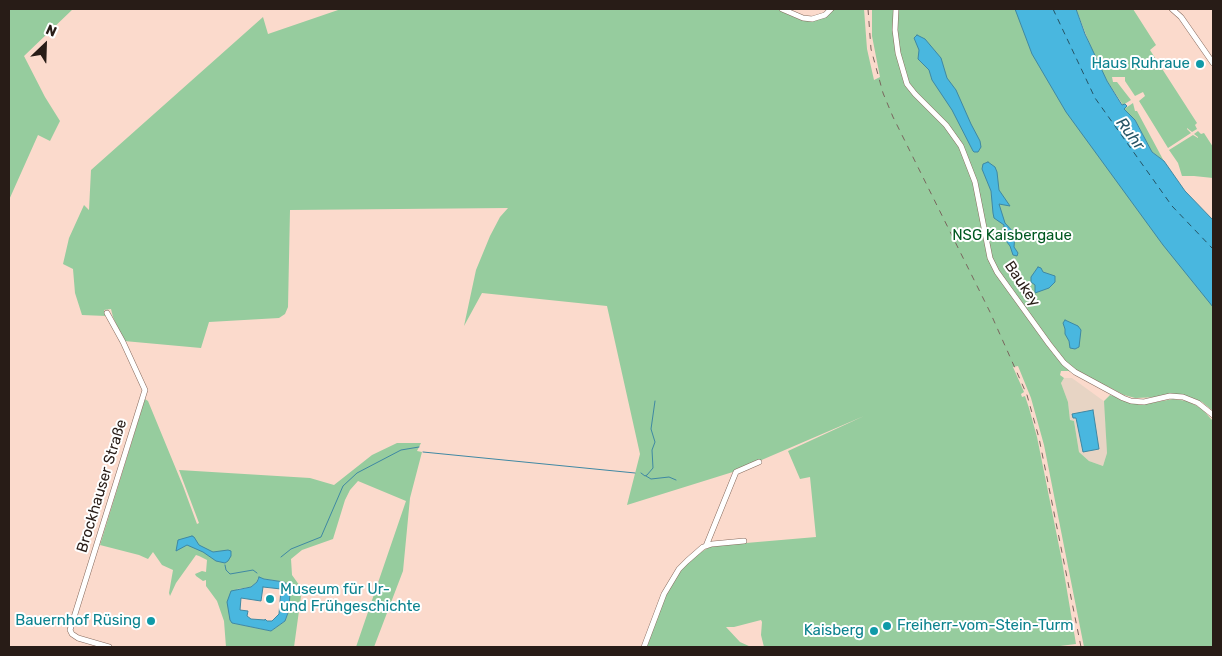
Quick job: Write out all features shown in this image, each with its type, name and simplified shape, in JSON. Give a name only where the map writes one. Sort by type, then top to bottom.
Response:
[{"type":"street","points":[[782,9],[803,18],[812,19],[824,16],[831,9]]},
{"type":"street","name":"Baukey","points":[[896,9],[895,30],[898,54],[907,84],[914,94],[946,125],[961,146],[975,182],[990,258],[997,272],[1048,344],[1064,363],[1075,372],[1122,398],[1144,402],[1170,396],[1183,397],[1198,403],[1213,415]]},
{"type":"street","points":[[1172,9],[1178,14],[1213,63]]},
{"type":"street","name":"Brockhauser Straße","points":[[107,313],[123,342],[144,390],[70,630],[78,638],[109,647]]},
{"type":"street","points":[[706,546],[736,472],[759,462]]},
{"type":"street","points":[[644,647],[658,609],[672,579],[687,561],[706,546],[744,541]]},
{"type":"shaded area","points":[[1064,378],[1072,378],[1105,402],[1107,453],[1103,466],[1089,461],[1079,452],[1074,421],[1070,421],[1068,402],[1061,383]]},
{"type":"green space","points":[[9,9],[73,9],[24,56],[60,121],[50,141],[38,135],[9,200]]},
{"type":"green space","name":"NSG Kaisbergaue","points":[[341,9],[779,9],[803,19],[812,20],[832,9],[864,9],[867,49],[874,80],[880,77],[872,36],[872,9],[1022,9],[1213,298],[1213,411],[1202,402],[1187,396],[1135,398],[1124,395],[1107,386],[1085,380],[1069,371],[1061,371],[1060,375],[1064,378],[1061,383],[1068,402],[1070,420],[1074,421],[1079,452],[1089,461],[1103,466],[1107,453],[1104,401],[1110,395],[1140,405],[1173,399],[1187,401],[1201,408],[1213,421],[1213,647],[1084,647],[1044,445],[1031,398],[1018,366],[1013,367],[1024,392],[1021,394],[1022,397],[1025,396],[1037,437],[1062,561],[1076,644],[1052,647],[764,647],[761,635],[761,620],[734,627],[726,627],[740,642],[751,647],[644,647],[665,594],[687,561],[711,546],[816,537],[810,477],[800,479],[788,451],[864,416],[736,471],[627,505],[640,454],[607,306],[482,293],[464,326],[476,270],[490,236],[500,217],[508,208],[290,210],[288,307],[285,314],[279,318],[209,322],[201,348],[124,341],[111,309],[104,310],[106,316],[82,315],[75,293],[73,269],[63,264],[69,238],[84,205],[89,210],[91,170],[263,17],[268,34]]},
{"type":"green space","points":[[1076,9],[1133,9],[1156,45],[1150,50],[1197,123],[1195,125],[1197,129],[1192,132],[1187,128],[1191,133],[1168,148],[1139,101],[1145,96],[1143,92],[1135,96],[1125,81],[1125,77],[1112,77],[1113,82],[1117,82],[1131,100],[1123,105],[1107,81],[1094,55]]},
{"type":"green space","points":[[1133,103],[1135,111],[1137,111],[1164,161],[1152,152],[1135,120],[1124,109]]},
{"type":"green space","points":[[1198,131],[1201,134],[1204,133],[1213,147],[1213,178],[1182,176],[1178,163],[1169,150],[1193,135],[1198,138],[1194,134]]},
{"type":"green space","points":[[145,399],[148,401],[197,524],[199,523],[179,470],[310,478],[334,485],[372,455],[397,443],[421,443],[417,451],[422,452],[410,498],[403,571],[374,647],[356,647],[406,501],[358,481],[350,490],[345,500],[333,539],[302,550],[291,559],[292,575],[302,589],[294,647],[226,647],[224,621],[217,601],[206,586],[206,580],[203,581],[195,574],[202,571],[206,572],[207,560],[196,555],[176,583],[170,596],[173,570],[162,565],[153,552],[148,559],[100,545]],"holes":[[[258,578],[284,582],[290,591],[289,610],[285,621],[271,631],[232,623],[237,589],[251,587],[257,582]]]},
{"type":"water","name":"Ruhr","points":[[1015,9],[1076,9],[1085,34],[1107,81],[1122,105],[1125,104],[1127,106],[1124,109],[1135,120],[1152,152],[1164,161],[1185,191],[1213,220],[1213,307],[1163,245],[1066,112],[1032,54]]},
{"type":"water","points":[[917,35],[925,39],[941,58],[947,78],[956,90],[980,141],[981,147],[978,152],[973,151],[952,110],[932,80],[929,70],[918,59],[919,50],[914,38]]},
{"type":"water","points":[[988,162],[995,167],[999,190],[1010,206],[999,204],[1005,223],[1015,234],[1014,247],[1018,253],[1017,256],[1013,255],[1010,246],[1003,237],[1004,225],[994,218],[991,191],[982,169],[983,164]]},
{"type":"water","points":[[1038,267],[1043,272],[1055,276],[1055,282],[1049,288],[1035,293],[1035,285],[1031,282],[1031,277]]},
{"type":"water","points":[[1065,320],[1078,326],[1081,330],[1079,347],[1075,349],[1070,348],[1065,334],[1063,323]]},
{"type":"water","points":[[1093,410],[1099,449],[1083,452],[1076,418],[1073,418],[1072,414]]},
{"type":"water","points":[[192,536],[199,545],[213,552],[231,551],[228,561],[225,563],[216,561],[203,552],[187,545],[176,551],[178,540]]},
{"type":"water","points":[[259,577],[284,582],[288,585],[290,591],[289,610],[285,621],[271,631],[232,623],[230,620],[227,602],[231,591],[251,587],[257,582]],"holes":[[[263,587],[281,589],[279,614],[272,621],[251,619],[247,616],[248,611],[240,610],[241,598],[261,601]]]},
{"type":"waterway","points":[[641,473],[645,476],[653,468],[652,450],[655,442],[651,429],[655,401]]},
{"type":"waterway","points":[[281,557],[291,549],[321,537],[343,486],[357,473],[401,450],[419,447]]},
{"type":"waterway","points":[[423,452],[635,473]]},
{"type":"waterway","points":[[646,476],[651,479],[669,477],[676,480]]},
{"type":"waterway","points":[[225,565],[226,570],[230,574],[253,570],[257,573]]},
{"type":"ferry route","points":[[1053,9],[1095,98],[1172,206],[1213,249]]},
{"type":"railway","points":[[868,9],[871,49],[883,93],[893,117],[990,312],[1027,395],[1039,438],[1081,647]]},
{"type":"place","name":"Haus Ruhraue","points":[[1200,64]]},
{"type":"place","name":"Museum für Ur- und Frühgeschichte","points":[[270,599]]},
{"type":"place","name":"Bauernhof Rüsing","points":[[151,621]]},
{"type":"place","name":"Freiherr-vom-Stein-Turm","points":[[887,626]]},
{"type":"place","name":"Kaisberg","points":[[874,631]]}]
